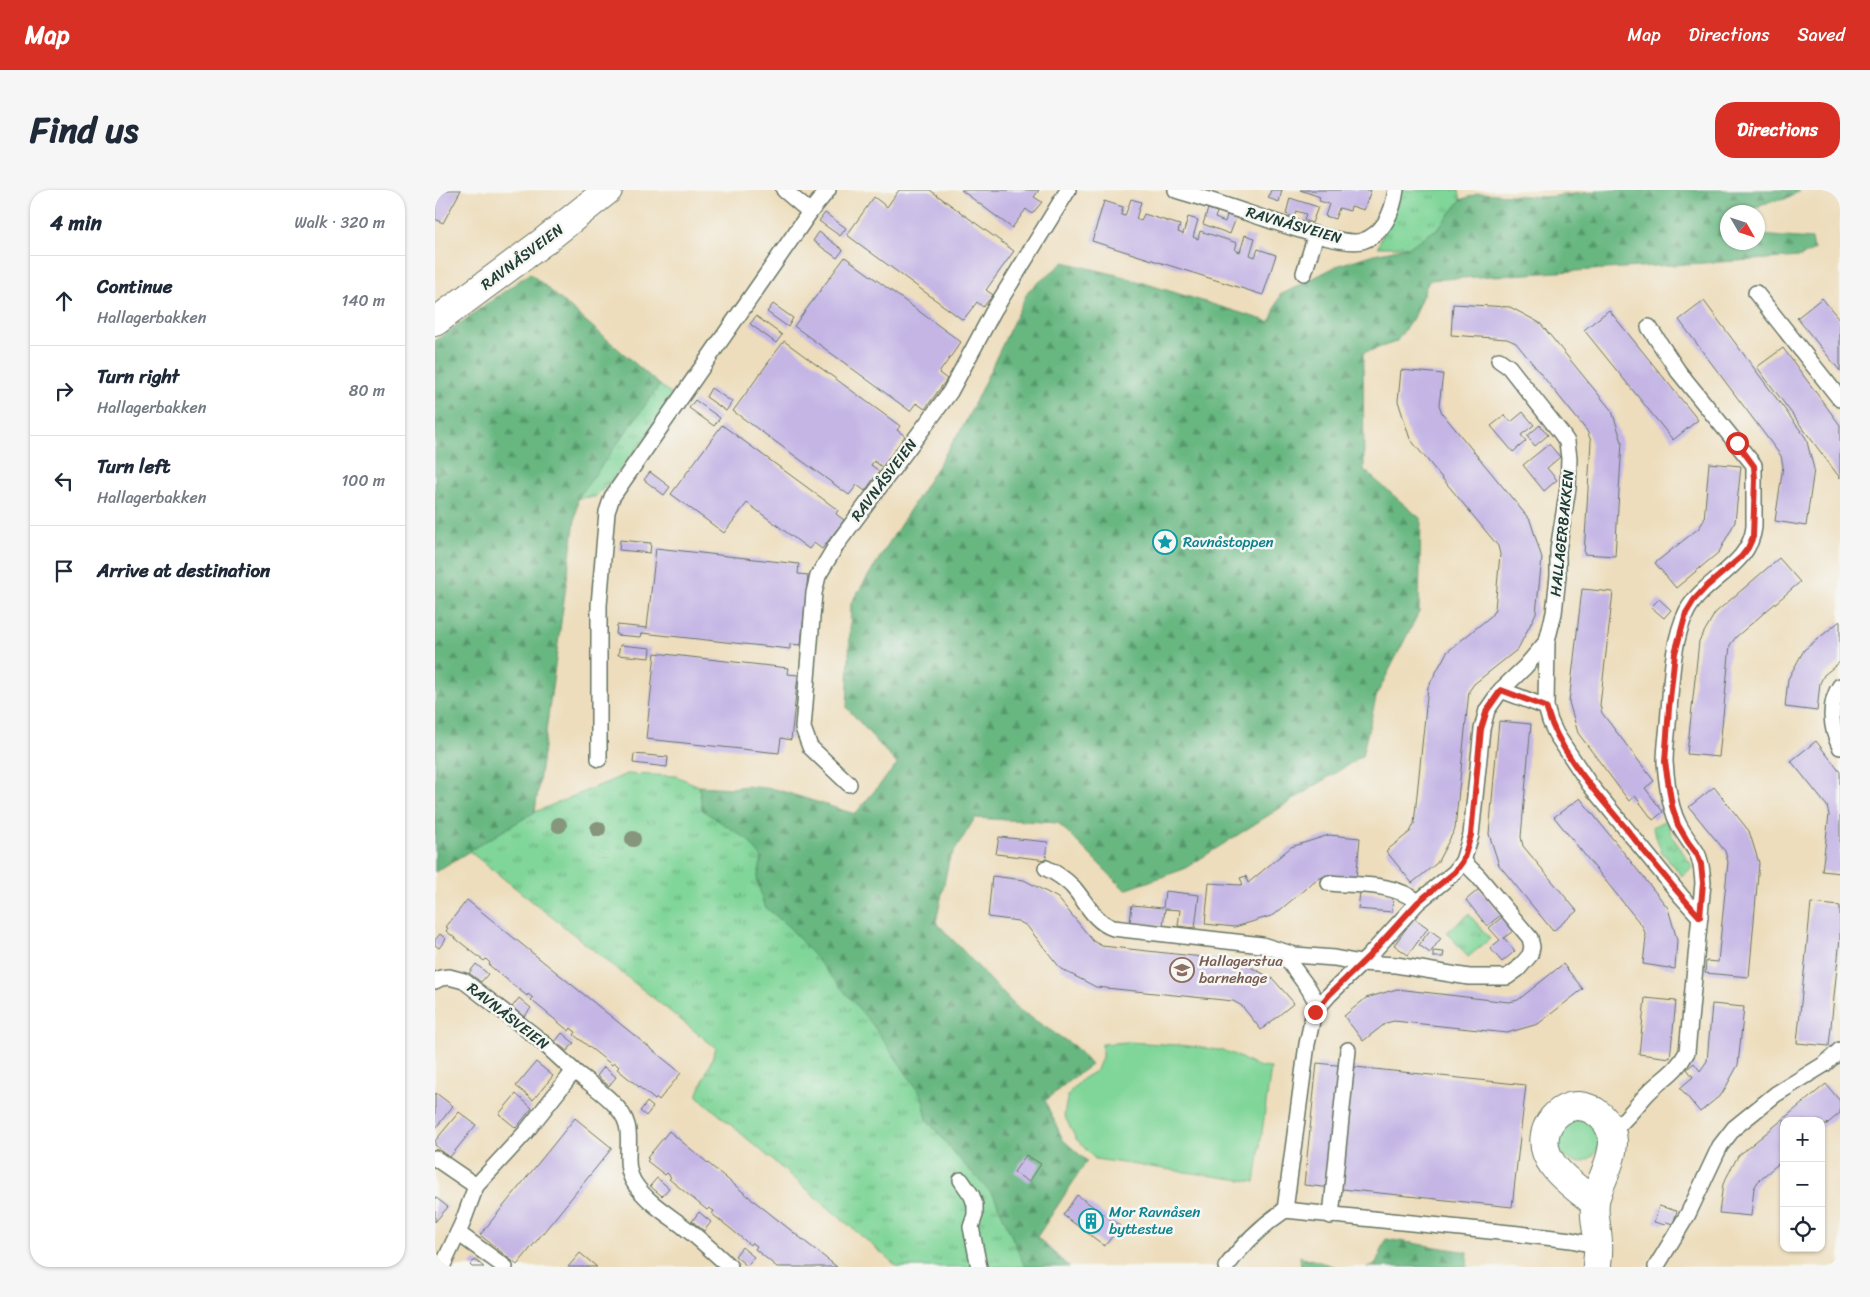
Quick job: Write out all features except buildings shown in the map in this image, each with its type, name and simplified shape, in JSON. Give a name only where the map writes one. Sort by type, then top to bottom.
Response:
[{"type":"street","name":"RAVNÅSVEIEN","points":[[435,322],[543,242],[608,190]]},
{"type":"street","points":[[1595,1202],[1573,1185],[1547,1157],[1544,1147],[1549,1124],[1556,1114],[1565,1108],[1578,1105],[1599,1113],[1607,1121],[1612,1131],[1611,1154],[1595,1202],[1598,1256]]},
{"type":"lane","points":[[784,190],[810,212]]},
{"type":"lane","points":[[599,759],[599,605],[607,512],[612,497],[810,212],[828,190]]},
{"type":"lane","name":"RAVNÅSVEIEN","points":[[849,784],[810,747],[803,728],[814,593],[818,576],[837,544],[950,392],[994,310],[1068,190]]},
{"type":"lane","name":"RAVNÅSVEIEN","points":[[1175,190],[1316,235],[1355,242],[1368,239],[1380,231],[1389,215],[1396,190]]},
{"type":"lane","points":[[1304,273],[1316,235]]},
{"type":"lane","points":[[1756,292],[1840,399]]},
{"type":"lane","points":[[1612,1131],[1624,1122],[1654,1087],[1678,1068],[1687,1052],[1703,883],[1701,864],[1697,854],[1678,825],[1672,806],[1665,762],[1675,653],[1686,613],[1694,600],[1741,557],[1753,537],[1754,466],[1679,371],[1649,327]]},
{"type":"lane","name":"HALLAGERBAKKEN","points":[[1499,360],[1509,367],[1567,442],[1569,458],[1568,488],[1561,523],[1557,585],[1547,641],[1546,707],[1556,734],[1590,785],[1700,917]]},
{"type":"lane","points":[[1285,1210],[1305,1057],[1309,1031],[1315,1012],[1418,902],[1455,872],[1463,861],[1471,835],[1481,729],[1487,710],[1501,690],[1525,667],[1547,641]]},
{"type":"lane","points":[[1840,686],[1833,705],[1833,730],[1840,746]]},
{"type":"lane","points":[[1501,690],[1546,707]]},
{"type":"lane","points":[[1046,868],[1057,873],[1073,887],[1094,915],[1113,928],[1261,946],[1295,954],[1334,958],[1361,964],[1396,965],[1469,977],[1507,977],[1518,969],[1530,955],[1532,947],[1530,938],[1479,876],[1463,861]]},
{"type":"lane","points":[[1329,883],[1390,888],[1410,896],[1418,902]]},
{"type":"lane","points":[[1281,951],[1319,1006]]},
{"type":"lane","name":"RAVNÅSVEIEN","points":[[435,981],[449,977],[464,982],[539,1039],[574,1071],[609,1099],[627,1124],[627,1161],[629,1172],[635,1184],[654,1204],[713,1250],[730,1267]]},
{"type":"lane","points":[[1331,1216],[1348,1050]]},
{"type":"lane","points":[[1656,1267],[1688,1214],[1720,1146],[1734,1128],[1776,1094],[1825,1064],[1839,1053],[1840,1050]]},
{"type":"lane","points":[[442,1267],[458,1233],[476,1186],[525,1133],[574,1071]]},
{"type":"lane","points":[[435,1158],[476,1186]]},
{"type":"lane","points":[[961,1180],[974,1201],[975,1216],[971,1227],[979,1267]]},
{"type":"lane","points":[[1226,1267],[1246,1242],[1268,1222],[1285,1210],[1571,1240],[1598,1256]]},
{"type":"lane","points":[[458,1233],[505,1267]]},
{"type":"green space","points":[[1399,190],[1459,190],[1461,200],[1438,228],[1409,247],[1378,247]]},
{"type":"green space","points":[[1595,190],[1800,190],[1789,198],[1760,205],[1720,205],[1720,250],[1765,250],[1765,235],[1812,239],[1814,250],[1801,257],[1429,280],[1413,318],[1396,342],[1363,353],[1364,470],[1421,519],[1419,612],[1377,694],[1362,756],[1184,869],[1125,890],[1058,823],[975,818],[949,860],[936,922],[1018,1009],[1074,1046],[1091,1065],[1045,1101],[1063,1140],[1087,1161],[1037,1237],[1069,1267],[1025,1267],[994,1197],[927,1119],[922,1096],[790,928],[764,906],[757,879],[762,858],[702,810],[699,786],[731,788],[746,786],[775,789],[855,814],[897,764],[847,708],[851,603],[966,421],[1028,291],[1064,262],[1121,276],[1270,322],[1280,295],[1339,265],[1374,254],[1409,247],[1438,228],[1461,200],[1479,193],[1544,197],[1594,192]]},
{"type":"green space","points":[[530,273],[660,385],[578,498],[535,812],[435,872],[435,341]]},
{"type":"green space","points":[[660,385],[675,397],[637,449],[606,486],[595,497],[578,498]]},
{"type":"green space","points":[[627,774],[676,776],[699,786],[702,810],[748,840],[762,858],[757,879],[764,906],[790,928],[872,1024],[922,1096],[927,1120],[962,1162],[994,1196],[1025,1267],[898,1267],[697,1096],[716,1048],[469,851],[535,812]]},
{"type":"green space","points":[[1666,820],[1673,838],[1693,867],[1682,876],[1662,852],[1652,827]]},
{"type":"green space","points":[[1469,914],[1490,939],[1468,957],[1447,932]]},
{"type":"green space","points":[[1127,1042],[1188,1046],[1224,1051],[1257,1066],[1271,1068],[1255,1182],[1095,1159],[1076,1139],[1064,1115],[1068,1094],[1082,1079],[1097,1070],[1102,1057],[1102,1044]]},
{"type":"green space","points":[[1578,1120],[1586,1122],[1595,1130],[1599,1141],[1597,1149],[1589,1158],[1578,1162],[1570,1160],[1561,1152],[1557,1141],[1559,1133],[1567,1124]]},
{"type":"green space","points":[[1386,1239],[1468,1252],[1467,1267],[1367,1267],[1376,1264]]},
{"type":"green space","points":[[1300,1256],[1336,1267],[1301,1267]]},
{"type":"place","name":"Ravnåstoppen","points":[[1165,542]]},
{"type":"place","name":"Hallagerstua barnehage","points":[[1182,970]]},
{"type":"place","name":"Mor Ravnåsen byttestue","points":[[1091,1221]]},
{"type":"route","points":[[1315,1012],[1418,902],[1455,872],[1463,861],[1471,835],[1481,729],[1487,710],[1501,690],[1546,707],[1556,734],[1590,785],[1700,917],[1703,883],[1701,864],[1697,854],[1678,825],[1672,806],[1665,762],[1669,708],[1675,653],[1686,613],[1694,600],[1706,587],[1741,557],[1753,537],[1754,466],[1737,443]]}]
